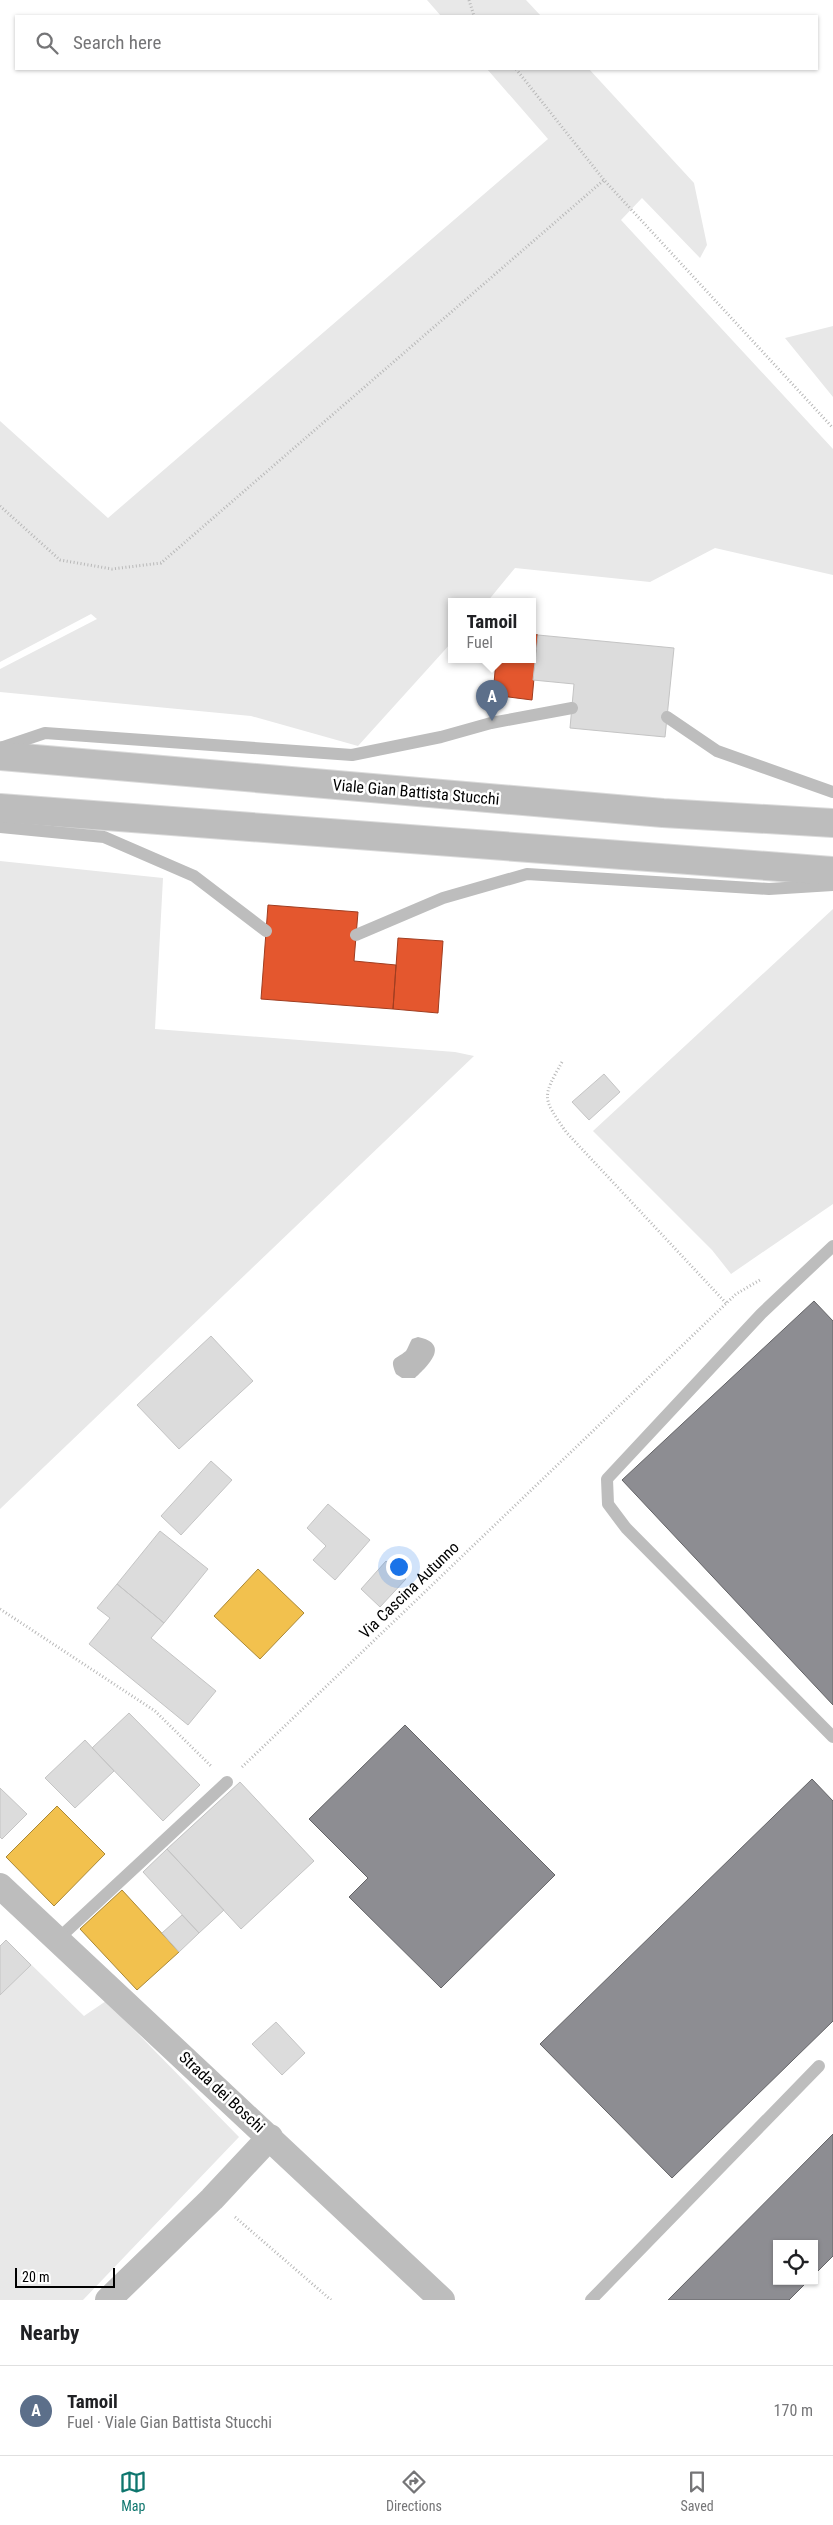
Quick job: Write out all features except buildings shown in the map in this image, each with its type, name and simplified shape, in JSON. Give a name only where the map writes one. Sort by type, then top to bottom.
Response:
[{"type":"highway","name":"Viale Gian Battista Stucchi","points":[[0,756],[663,813],[833,823]]},
{"type":"highway","points":[[0,808],[833,871]]},
{"type":"street","name":"Strada dei Boschi","points":[[0,1886],[442,2300]]},
{"type":"street","points":[[108,2300],[212,2199],[270,2137]]},
{"type":"lane","points":[[0,748],[45,733],[352,755],[441,737],[491,723],[572,708]]},
{"type":"lane","points":[[667,717],[717,751],[833,792]]},
{"type":"lane","points":[[0,827],[104,837],[194,876],[266,931]]},
{"type":"lane","points":[[356,935],[444,898],[527,874],[769,889],[833,885]]},
{"type":"lane","points":[[833,1246],[761,1314],[607,1479],[608,1504],[626,1528],[833,1737]]},
{"type":"lane","points":[[58,1939],[227,1782]]},
{"type":"lane","points":[[591,2300],[819,2066]]},
{"type":"path","points":[[469,0],[474,15]]},
{"type":"path","points":[[517,70],[604,180],[833,428]]},
{"type":"path","points":[[0,506],[60,560],[112,569],[161,563],[604,180]]},
{"type":"path","points":[[562,1062],[546,1092],[548,1106],[566,1132],[726,1303]]},
{"type":"path","name":"Via Cascina Autunno","points":[[227,1782],[726,1303],[736,1294],[766,1276]]},
{"type":"path","points":[[0,1609],[155,1711],[227,1782]]},
{"type":"path","points":[[212,2199],[331,2300]]},
{"type":"shaded area","points":[[427,0],[526,0],[540,15],[440,15]]},
{"type":"shaded area","points":[[488,70],[590,70],[694,183],[707,245],[700,258],[642,198],[621,220],[833,449],[833,575],[715,548],[650,582],[515,568],[490,598],[448,598],[448,646],[358,746],[251,716],[0,692],[0,669],[97,619],[91,614],[0,662],[0,421],[108,518],[548,139]]},
{"type":"shaded area","points":[[833,326],[833,397],[785,338]]},
{"type":"shaded area","points":[[0,861],[163,878],[155,1029],[455,1052],[474,1056],[0,1509]]},
{"type":"shaded area","points":[[833,909],[833,1204],[731,1274],[712,1250],[593,1131]]},
{"type":"shaded area","points":[[418,1337],[428,1340],[433,1345],[435,1350],[434,1356],[426,1368],[415,1378],[402,1378],[396,1374],[393,1362],[406,1351],[412,1339]]},
{"type":"shaded area","points":[[6,1940],[84,2016],[106,2001],[239,2137],[83,2300],[0,2300],[0,1946]]},
{"type":"place","name":"Tamoil","points":[[492,721]]}]
